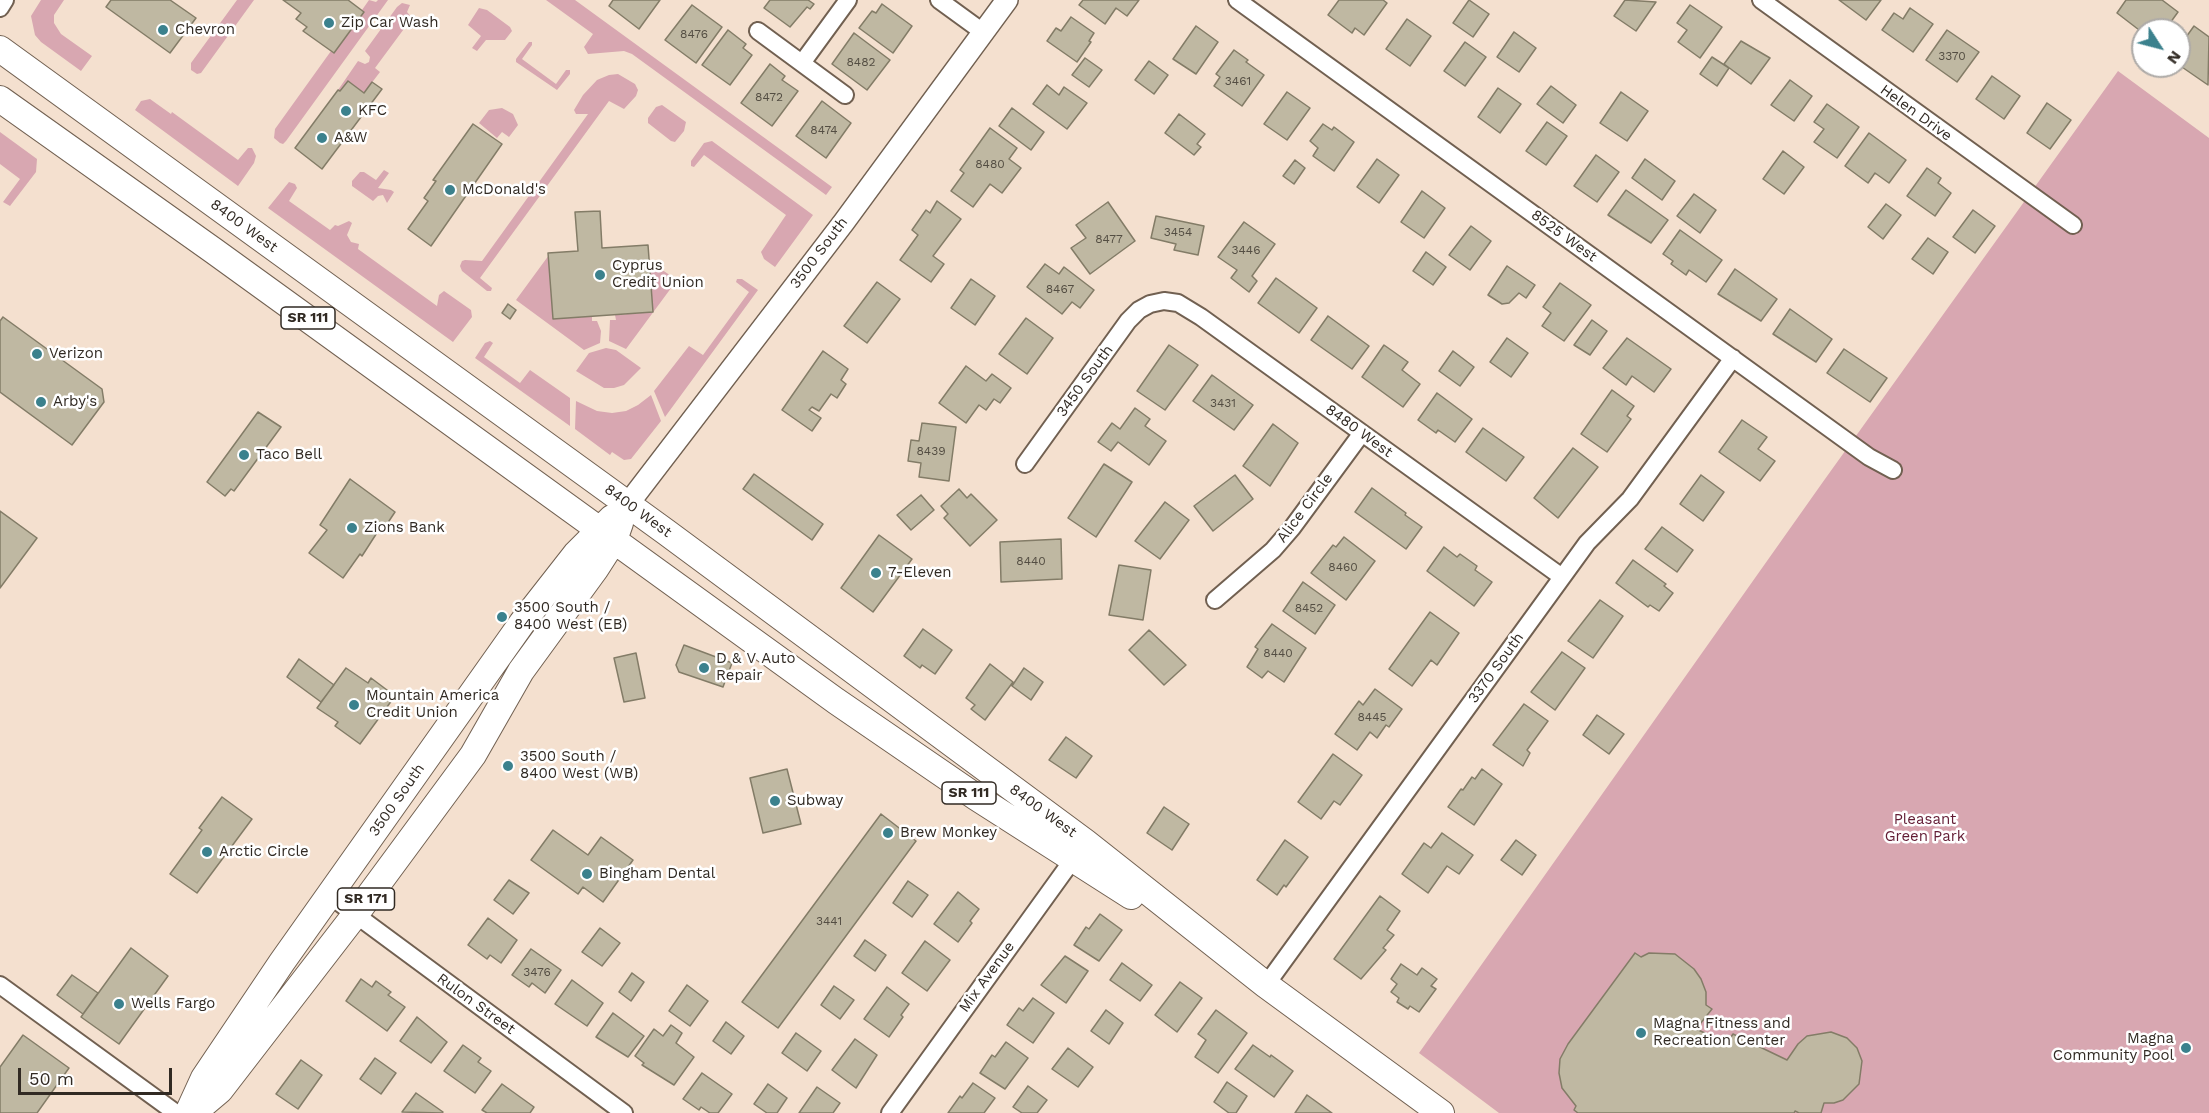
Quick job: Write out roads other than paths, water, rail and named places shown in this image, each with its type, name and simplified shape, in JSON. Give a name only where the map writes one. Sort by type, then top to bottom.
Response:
[{"type":"main road","name":"8400 West","points":[[0,49],[628,504],[1160,914],[1266,985],[1441,1113]]},
{"type":"main road","name":"8400 West","points":[[0,99],[906,750],[1079,851]]},
{"type":"main road","name":"3500 South","points":[[193,1113],[220,1090],[355,915],[473,755],[521,671],[596,568],[606,534],[628,504]]},
{"type":"main road","name":"3500 South","points":[[188,1113],[204,1078],[328,895],[522,622],[576,554],[606,534]]},
{"type":"street","points":[[0,8],[5,0]]},
{"type":"street","points":[[802,63],[848,0]]},
{"type":"street","points":[[939,0],[983,32]]},
{"type":"street","name":"3500 South","points":[[628,504],[843,222],[1006,0]]},
{"type":"street","name":"8525 West","points":[[1237,0],[1869,457],[1893,470]]},
{"type":"street","name":"Helen Drive","points":[[1761,0],[2073,225]]},
{"type":"street","points":[[758,31],[845,95]]},
{"type":"street","name":"8480 West","points":[[1150,304],[1164,301],[1178,303],[1190,309],[1562,577]]},
{"type":"street","name":"3450 South","points":[[1025,464],[1128,321],[1139,310],[1150,304]]},
{"type":"street","name":"3370 South","points":[[1266,985],[1562,577],[1595,534],[1630,499],[1733,358]]},
{"type":"street","name":"Alice Circle","points":[[1215,600],[1273,550],[1292,528],[1362,433]]},
{"type":"street","name":"Mix Avenue","points":[[890,1113],[1079,851]]},
{"type":"street","name":"Rulon Street","points":[[328,895],[624,1113]]},
{"type":"street","points":[[0,985],[176,1113]]},
{"type":"place","name":"Zip Car Wash","points":[[329,23]]},
{"type":"place","name":"Chevron","points":[[163,30]]},
{"type":"place","name":"KFC","points":[[346,111]]},
{"type":"place","name":"A&W","points":[[322,138]]},
{"type":"place","name":"McDonald's","points":[[450,190]]},
{"type":"place","name":"Cyprus Credit Union","points":[[600,275]]},
{"type":"place","name":"Verizon","points":[[37,354]]},
{"type":"place","name":"Arby's","points":[[41,402]]},
{"type":"place","name":"Taco Bell","points":[[244,455]]},
{"type":"place","name":"Zions Bank","points":[[352,528]]},
{"type":"place","name":"7-Eleven","points":[[876,573]]},
{"type":"place","name":"3500 South / 8400 West (EB)","points":[[502,617]]},
{"type":"place","name":"D & V Auto Repair","points":[[704,668]]},
{"type":"place","name":"Mountain America Credit Union","points":[[354,705]]},
{"type":"place","name":"3500 South / 8400 West (WB)","points":[[508,766]]},
{"type":"place","name":"Subway","points":[[775,801]]},
{"type":"place","name":"Brew Monkey","points":[[888,833]]},
{"type":"place","name":"Arctic Circle","points":[[207,852]]},
{"type":"place","name":"Bingham Dental","points":[[587,874]]},
{"type":"place","name":"Wells Fargo","points":[[119,1004]]},
{"type":"place","name":"Magna Fitness and Recreation Center","points":[[1641,1033]]},
{"type":"place","name":"Magna Community Pool","points":[[2186,1048]]},
{"type":"park label","name":"Pleasant Green Park","points":[[1925,828]]}]
